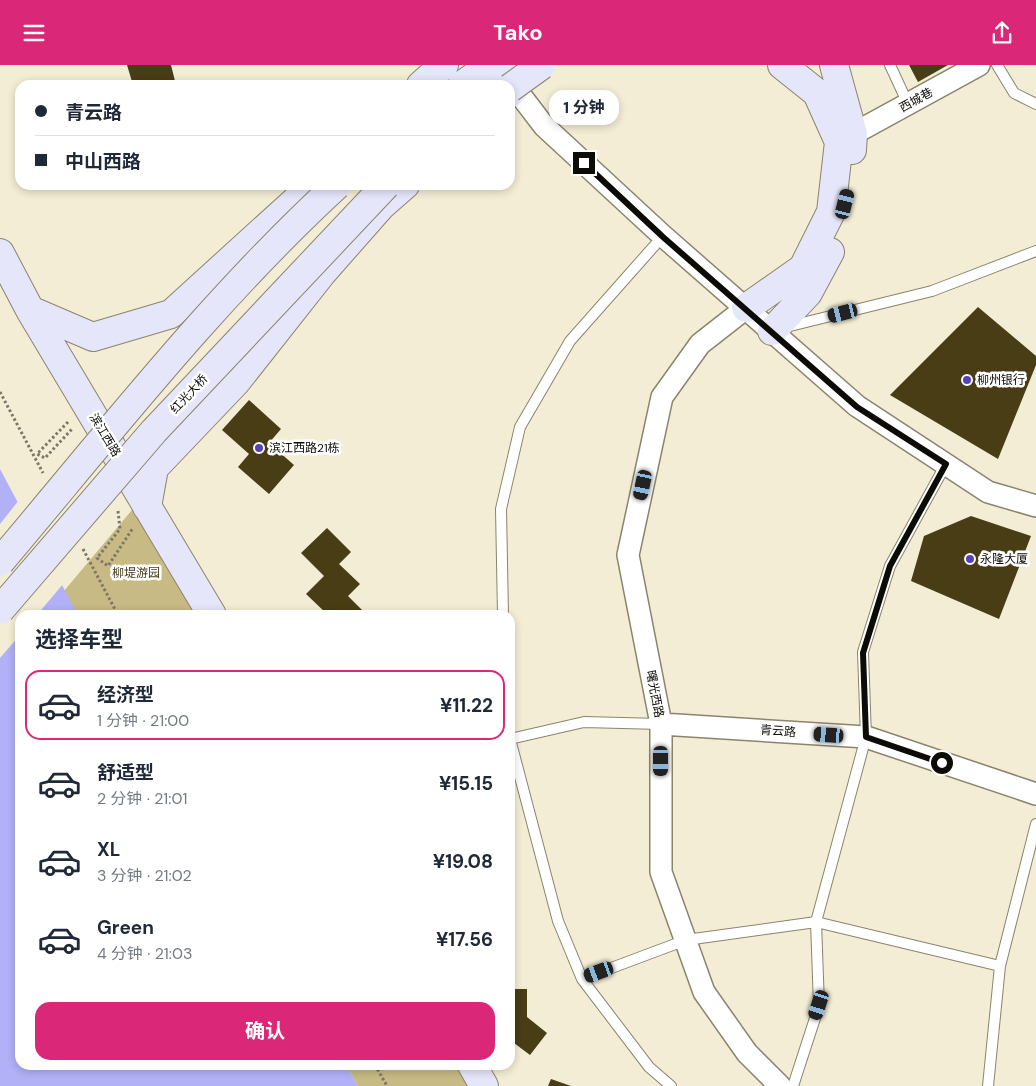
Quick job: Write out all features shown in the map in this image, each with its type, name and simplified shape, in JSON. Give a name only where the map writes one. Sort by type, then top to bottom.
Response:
[{"type":"main road","points":[[427,80],[444,65]]},
{"type":"main road","points":[[469,80],[491,65]]},
{"type":"main road","points":[[498,65],[506,80]]},
{"type":"main road","points":[[515,88],[542,65]]},
{"type":"main road","points":[[746,308],[803,268],[831,212],[839,142],[817,93],[782,65]]},
{"type":"main road","points":[[772,331],[808,293],[837,239],[849,187],[853,135],[834,65]]},
{"type":"main road","points":[[30,309],[92,337],[171,314],[307,190]]},
{"type":"main road","points":[[0,562],[219,303],[291,227],[332,190]]},
{"type":"main road","name":"红光大桥","points":[[0,610],[115,476],[381,190]]},
{"type":"main road","points":[[147,507],[154,468],[236,382],[322,273],[381,207],[400,190]]},
{"type":"main road","name":"滨江西路","points":[[0,253],[30,309],[209,610]]},
{"type":"main road","points":[[475,1070],[484,1086]]},
{"type":"street","name":"西城巷","points":[[853,135],[979,65]]},
{"type":"street","points":[[515,93],[544,126],[663,237],[857,407],[988,492],[1036,506]]},
{"type":"street","name":"曙光西路","points":[[746,308],[700,343],[662,397],[628,555],[661,724],[661,872],[704,992],[747,1053],[780,1086]]},
{"type":"street","name":"青云路","points":[[661,724],[866,737],[1036,795]]},
{"type":"lane","points":[[890,65],[908,104]]},
{"type":"lane","points":[[997,65],[1014,93],[1036,105]]},
{"type":"lane","points":[[503,610],[501,509],[520,427],[570,341],[663,237]]},
{"type":"lane","points":[[772,331],[932,291],[1036,251]]},
{"type":"lane","points":[[793,1086],[819,1005],[816,922],[866,737],[863,653],[890,566],[946,464]]},
{"type":"lane","points":[[515,738],[584,722],[661,724]]},
{"type":"lane","points":[[515,758],[558,921],[582,979],[649,1067],[671,1086]]},
{"type":"lane","points":[[988,1086],[1000,967],[1036,824]]},
{"type":"lane","points":[[582,979],[686,940],[816,922],[1000,967]]},
{"type":"path","points":[[86,404],[38,453],[45,458],[72,428],[96,448]]},
{"type":"path","points":[[115,476],[120,529],[97,558],[108,566],[147,507]]},
{"type":"path","points":[[378,1070],[387,1086]]},
{"type":"green space","name":"柳堤游园","points":[[142,498],[209,610],[75,610],[64,591]]},
{"type":"green space","points":[[349,1070],[475,1070],[484,1086],[358,1086]]},
{"type":"water","points":[[0,469],[75,610],[15,610],[15,1070],[349,1070],[358,1086],[0,1086]]},
{"type":"pier","points":[[19,500],[63,584],[41,610],[15,610],[15,641],[0,658],[0,524]]},
{"type":"building","points":[[127,65],[171,65],[175,80],[132,80]]},
{"type":"building","points":[[909,65],[948,65],[918,82]]},
{"type":"building","name":"柳州银行","points":[[978,307],[1036,356],[1036,365],[998,459],[890,395]]},
{"type":"building","name":"滨江西路21栋","points":[[249,400],[281,429],[269,443],[294,465],[269,494],[238,467],[249,454],[222,430]]},
{"type":"building","name":"永隆大厦","points":[[971,516],[1031,536],[999,619],[911,581],[924,536]]},
{"type":"building","points":[[327,528],[351,552],[339,564],[360,584],[348,596],[362,610],[323,610],[306,594],[324,576],[301,553]]},
{"type":"building","points":[[515,989],[527,989],[527,1017],[547,1033],[530,1055],[515,1044]]},
{"type":"building","points":[[551,1079],[571,1086],[548,1086]]},
{"type":"place","name":"柳州银行","points":[[967,380]]},
{"type":"place","name":"滨江西路21栋","points":[[259,448]]},
{"type":"place","name":"永隆大厦","points":[[970,559]]},
{"type":"route","points":[[584,163],[663,237],[857,407],[946,464],[890,566],[863,653],[866,737],[942,763]]}]
